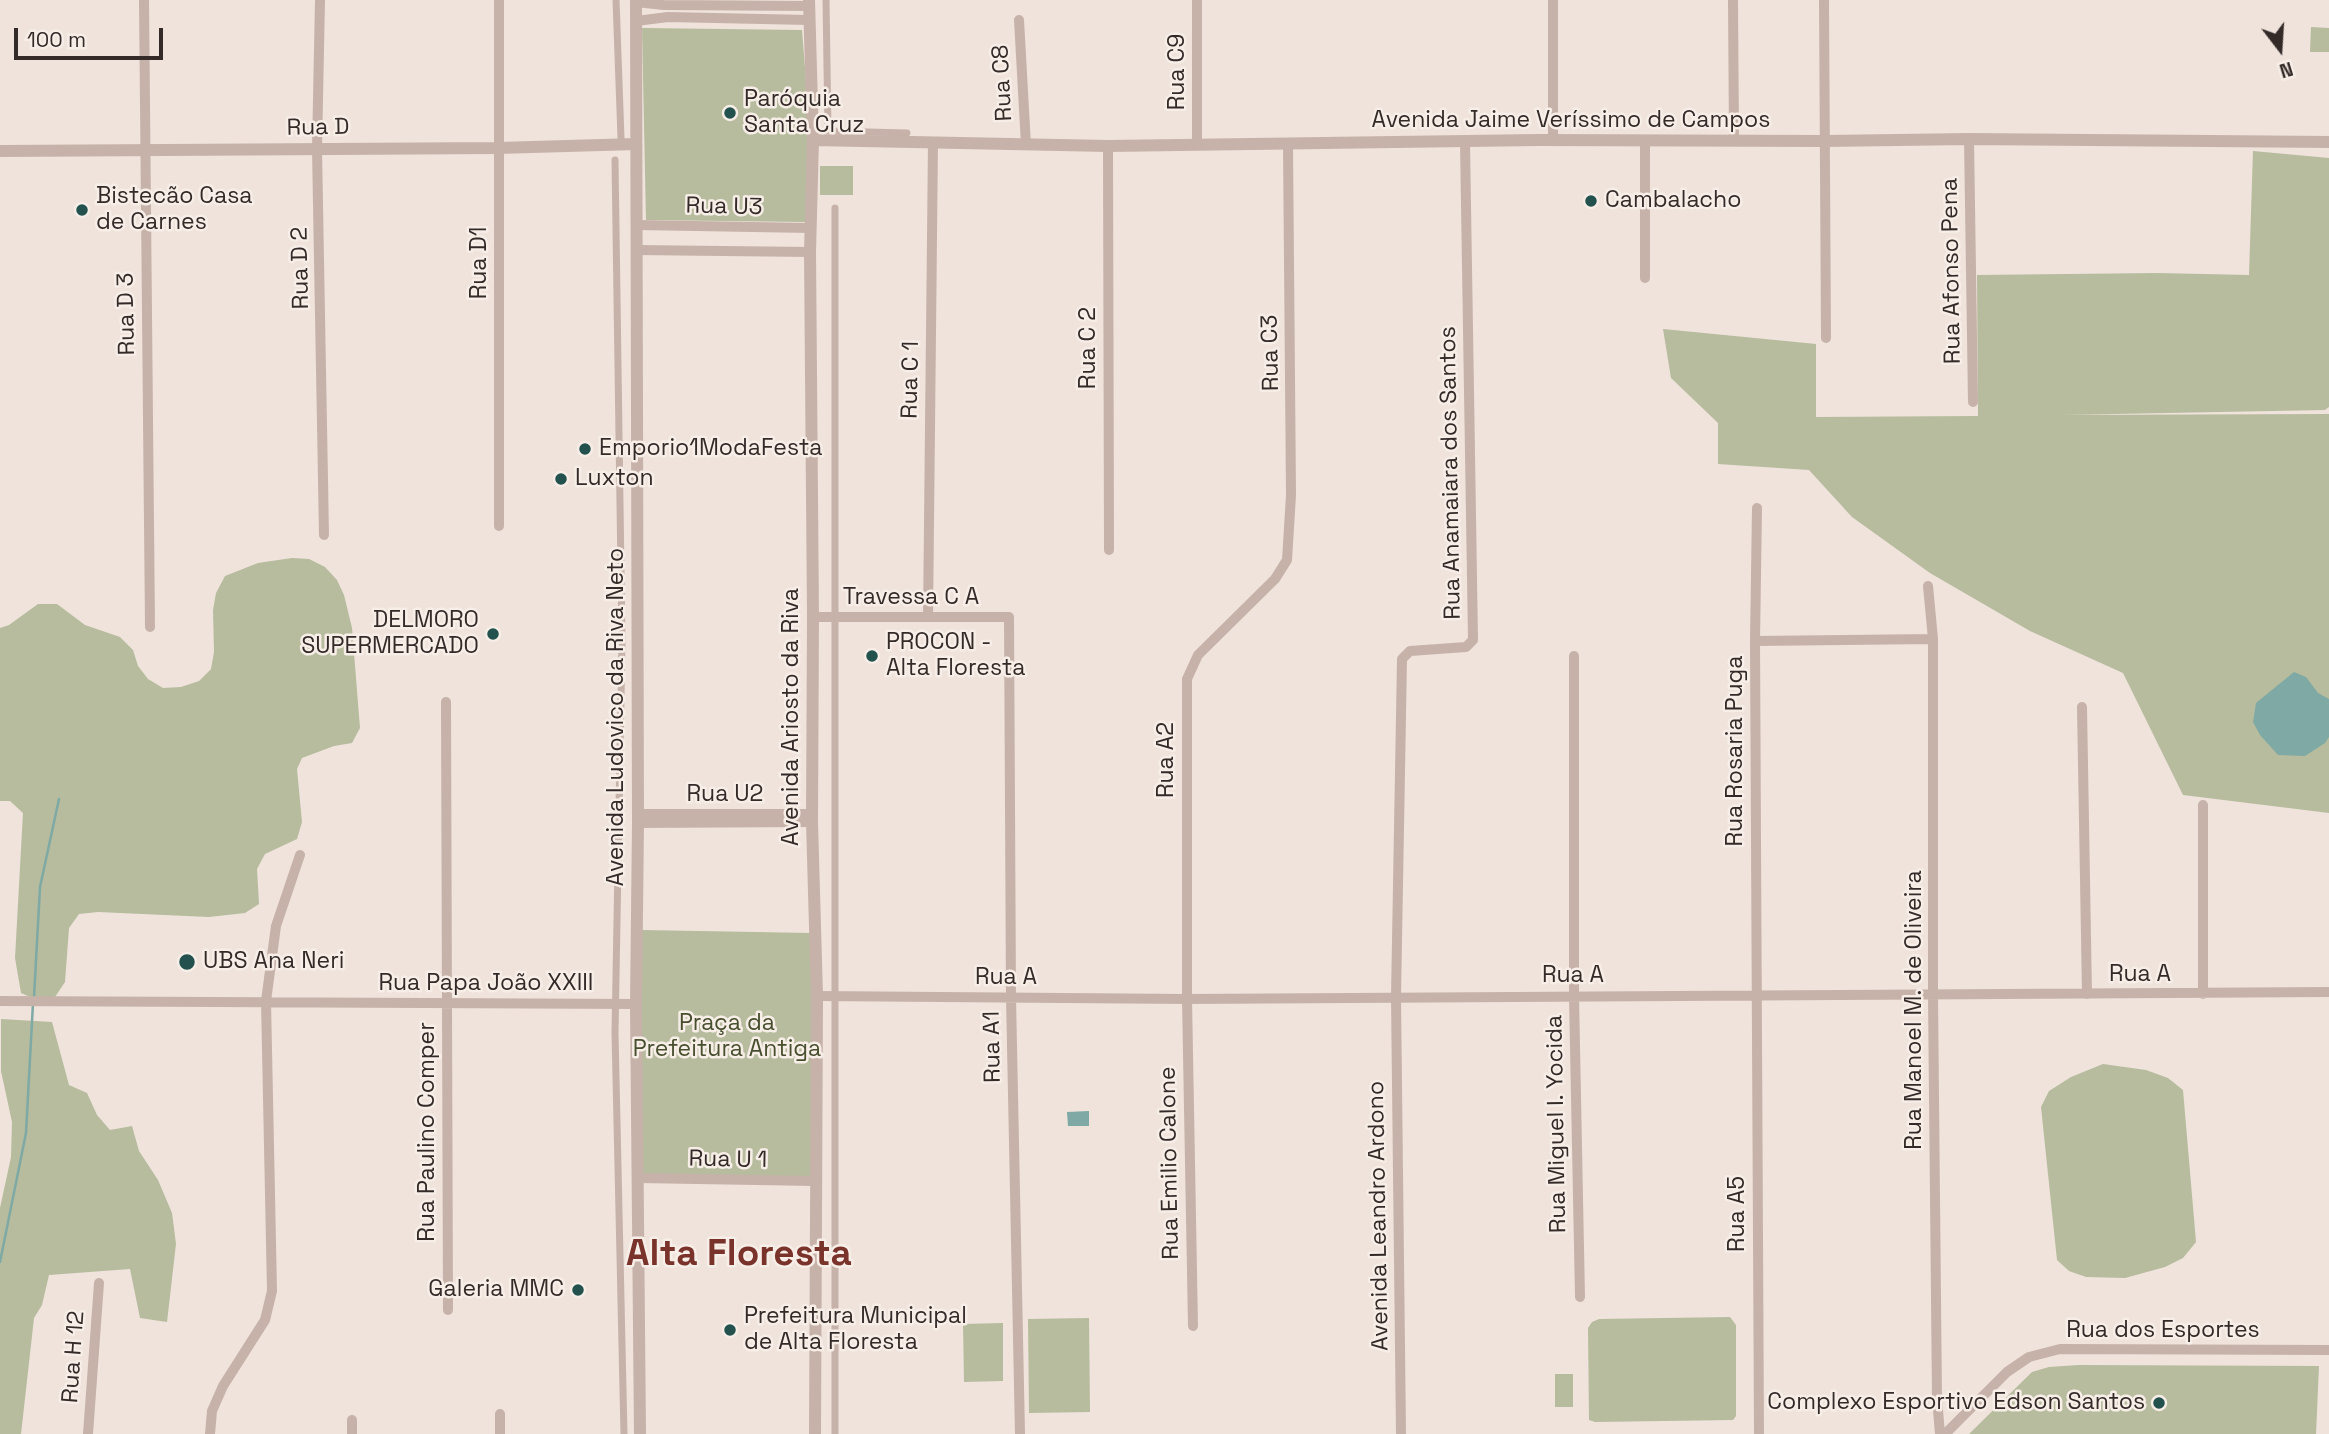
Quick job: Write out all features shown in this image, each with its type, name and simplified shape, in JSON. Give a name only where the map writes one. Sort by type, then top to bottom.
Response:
[{"type":"street","name":"Rua D 3","points":[[144,0],[150,627]]},
{"type":"street","name":"Rua D 2","points":[[320,0],[317,149],[324,535]]},
{"type":"street","name":"Rua D1","points":[[499,0],[499,526]]},
{"type":"street","points":[[616,0],[621,138]]},
{"type":"street","points":[[826,0],[828,131],[907,133]]},
{"type":"street","name":"Rua C9","points":[[1197,0],[1197,144]]},
{"type":"street","points":[[1553,0],[1553,140]]},
{"type":"street","points":[[1733,0],[1734,141]]},
{"type":"street","points":[[1824,0],[1826,338]]},
{"type":"street","points":[[636,1],[664,5],[726,6],[809,3]]},
{"type":"street","name":"Avenida Ludovico da Riva Neto","points":[[636,1],[636,1004],[640,1434]]},
{"type":"street","name":"Avenida Ariosto da Riva","points":[[809,3],[813,140],[810,252],[812,818],[817,996],[815,1434]]},
{"type":"street","points":[[724,19],[726,6]]},
{"type":"street","points":[[636,20],[809,20]]},
{"type":"street","name":"Rua C8","points":[[1019,20],[1026,145]]},
{"type":"street","name":"Rua Afonso Pena","points":[[1969,139],[1973,402]]},
{"type":"street","name":"Avenida Jaime Veríssimo de Campos","points":[[813,140],[1108,146],[1553,140],[2329,142]]},
{"type":"street","name":"Rua C 1","points":[[929,617],[933,142]]},
{"type":"street","name":"Rua Anamaiara dos Santos","points":[[1396,997],[1402,659],[1410,651],[1466,647],[1473,640],[1465,142]]},
{"type":"street","points":[[1645,142],[1645,278]]},
{"type":"street","name":"Rua D","points":[[0,151],[498,148],[636,144]]},
{"type":"street","name":"Rua C3","points":[[1287,560],[1292,495],[1288,145]]},
{"type":"street","name":"Rua C 2","points":[[1108,146],[1108,550]]},
{"type":"street","points":[[615,160],[622,641],[615,1004],[624,1434]]},
{"type":"street","points":[[835,208],[835,1434]]},
{"type":"street","name":"Rua U3","points":[[637,225],[811,228]]},
{"type":"street","name":"Rua U3","points":[[636,250],[810,252]]},
{"type":"street","name":"Rua Rosaria Puga","points":[[1756,995],[1757,508]]},
{"type":"street","name":"Rua A2","points":[[1187,999],[1187,680],[1198,655],[1275,579],[1287,560]]},
{"type":"street","name":"Rua Manoel M. de Oliveira","points":[[1928,586],[1933,639],[1937,1398],[1942,1434]]},
{"type":"street","name":"Travessa C A","points":[[813,617],[1009,617]]},
{"type":"street","name":"Rua A1","points":[[1009,617],[1011,997],[1020,1434]]},
{"type":"street","points":[[1755,641],[1933,639]]},
{"type":"street","name":"Rua Miguel I. Yocida","points":[[1574,656],[1574,996],[1580,1297]]},
{"type":"street","name":"Rua Paulino Comper","points":[[446,702],[447,1310]]},
{"type":"street","points":[[2082,707],[2087,994]]},
{"type":"street","points":[[2203,805],[2203,994]]},
{"type":"street","name":"Rua U2","points":[[638,818],[812,818]]},
{"type":"street","points":[[209,1434],[212,1411],[223,1386],[265,1320],[272,1291],[266,1001],[276,926],[300,855]]},
{"type":"street","name":"Rua A","points":[[817,996],[1187,999],[2329,992]]},
{"type":"street","name":"Rua A5","points":[[1756,995],[1759,1434]]},
{"type":"street","name":"Avenida Leandro Ardono","points":[[1396,997],[1401,1434]]},
{"type":"street","name":"Rua Emilio Calone","points":[[1187,999],[1193,1326]]},
{"type":"street","name":"Rua Papa João XXIII","points":[[0,1002],[636,1004]]},
{"type":"street","name":"Rua U 1","points":[[639,1178],[816,1181]]},
{"type":"street","name":"Rua H 12","points":[[88,1434],[99,1283]]},
{"type":"street","name":"Rua dos Esportes","points":[[1942,1434],[2007,1372],[2029,1357],[2060,1349],[2329,1350]]},
{"type":"street","points":[[500,1414],[500,1434]]},
{"type":"street","points":[[352,1420],[352,1434]]},
{"type":"green space","points":[[2311,27],[2329,28],[2329,52],[2310,52]]},
{"type":"green space","points":[[642,28],[802,30],[811,144],[806,222],[646,220]]},
{"type":"green space","points":[[2253,151],[2329,158],[2329,407],[2325,410],[2062,415],[2329,414],[2329,813],[2183,795],[2123,673],[2030,631],[1930,573],[1852,517],[1809,470],[1718,464],[1718,423],[1671,378],[1663,329],[1816,344],[1816,417],[1978,416],[1977,275],[2249,275]]},
{"type":"green space","points":[[820,166],[853,166],[853,195],[820,195]]},
{"type":"green space","points":[[292,558],[309,559],[325,567],[337,580],[344,595],[352,628],[360,728],[352,743],[334,746],[302,758],[297,769],[302,822],[297,839],[265,854],[257,869],[259,904],[245,913],[209,917],[98,912],[79,914],[69,928],[65,982],[55,997],[37,1000],[21,993],[15,958],[23,813],[10,801],[0,801],[0,628],[9,625],[38,604],[57,604],[85,625],[120,637],[133,650],[138,666],[148,679],[163,688],[181,687],[199,681],[211,669],[214,652],[213,610],[216,593],[225,576],[258,563]]},
{"type":"green space","name":"Praça da Prefeitura Antiga","points":[[641,930],[812,933],[813,1177],[642,1174]]},
{"type":"green space","points":[[1,1019],[52,1022],[69,1085],[87,1093],[97,1115],[110,1130],[132,1126],[139,1151],[158,1180],[172,1213],[176,1244],[167,1322],[140,1318],[130,1269],[49,1275],[42,1305],[34,1318],[21,1434],[0,1434],[0,1208],[11,1157],[12,1122],[1,1071]]},
{"type":"green space","points":[[2103,1064],[2146,1070],[2168,1078],[2183,1090],[2196,1242],[2183,1258],[2165,1267],[2125,1278],[2086,1277],[2069,1271],[2057,1260],[2041,1107],[2049,1091],[2071,1077]]},
{"type":"green space","points":[[1730,1317],[1736,1325],[1736,1416],[1733,1420],[1589,1420],[1588,1328],[1592,1322],[1599,1319]]},
{"type":"green space","points":[[1089,1318],[1090,1412],[1029,1413],[1028,1319]]},
{"type":"green space","points":[[1003,1323],[1003,1381],[964,1382],[963,1324]]},
{"type":"green space","name":"Complexo Esportivo Edson Santos","points":[[2319,1366],[2316,1434],[1969,1434],[2032,1372],[2049,1367]]},
{"type":"green space","points":[[1555,1374],[1573,1374],[1573,1407],[1555,1407]]},
{"type":"water","points":[[2294,672],[2306,677],[2318,693],[2329,699],[2329,737],[2325,743],[2305,756],[2278,755],[2260,735],[2253,722],[2256,703]]},
{"type":"water","points":[[1089,1111],[1089,1126],[1068,1126],[1067,1112]]},
{"type":"waterway","points":[[34,997],[40,887],[59,799]]},
{"type":"waterway","points":[[0,1262],[26,1133],[33,1003]]},
{"type":"place","name":"Paróquia Santa Cruz","points":[[730,113]]},
{"type":"place","name":"Cambalacho","points":[[1591,201]]},
{"type":"place","name":"Bistecão Casa de Carnes","points":[[82,210]]},
{"type":"place","name":"Emporio1ModaFesta","points":[[585,449]]},
{"type":"place","name":"Luxton","points":[[561,479]]},
{"type":"place","name":"DELMORO SUPERMERCADO","points":[[493,634]]},
{"type":"place","name":"PROCON - Alta Floresta","points":[[872,656]]},
{"type":"place","name":"UBS Ana Neri","points":[[187,962]]},
{"type":"place","name":"Galeria MMC","points":[[578,1290]]},
{"type":"place","name":"Prefeitura Municipal de Alta Floresta","points":[[730,1330]]},
{"type":"place","name":"Complexo Esportivo Edson Santos","points":[[2159,1403]]},
{"type":"district","name":"Alta Floresta","points":[[739,1255]]}]
